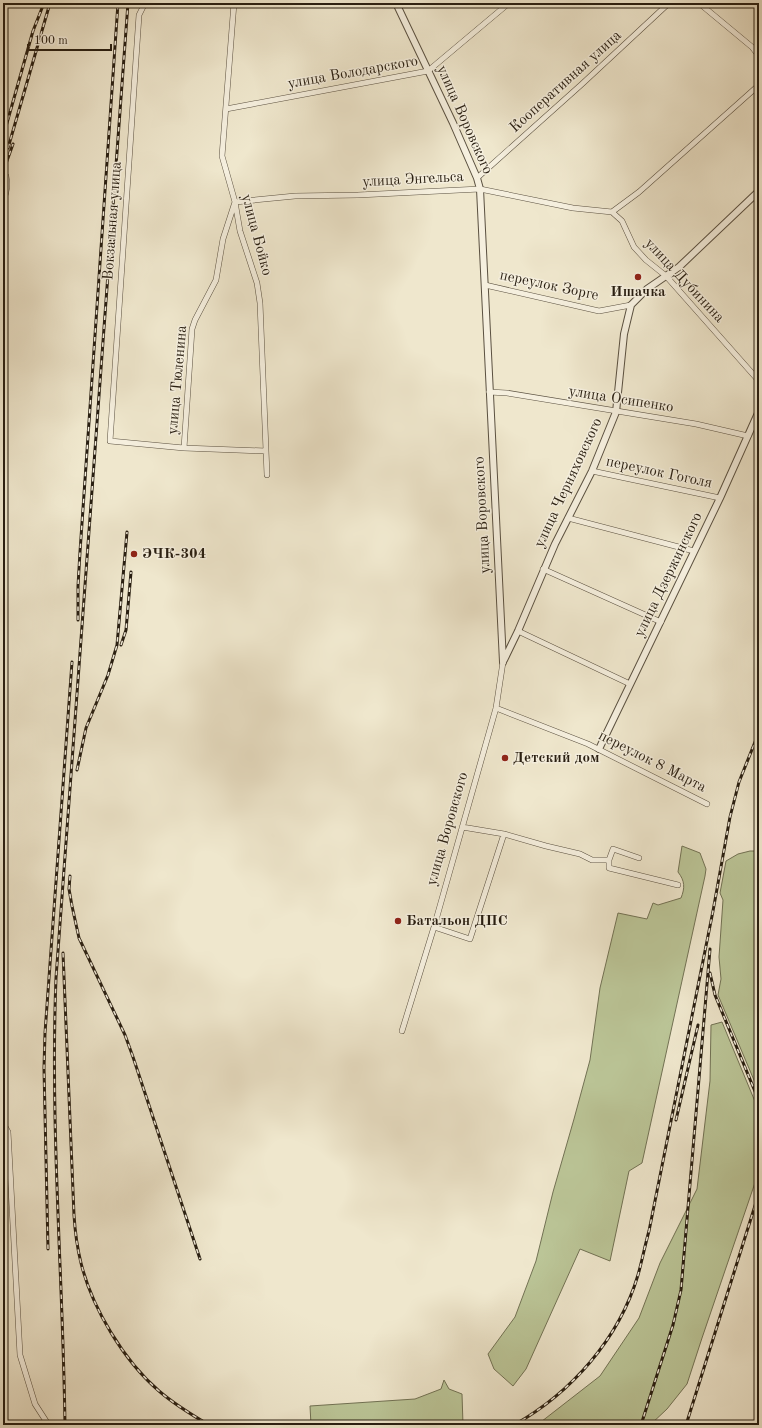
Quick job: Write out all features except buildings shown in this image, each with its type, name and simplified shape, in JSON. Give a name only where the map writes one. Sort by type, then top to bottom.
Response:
[{"type":"street","name":"Вокзальная улица","points":[[145,3],[138,14],[110,442],[184,448]]},
{"type":"street","name":"улица Бойко","points":[[234,3],[222,156],[235,202],[240,231],[257,283],[260,303],[267,475]]},
{"type":"street","name":"улица Воровского","points":[[396,3],[477,178],[480,189],[486,285],[489,392],[503,662],[496,708],[434,927],[402,1031]]},
{"type":"street","name":"улица Володарского","points":[[226,109],[428,72],[509,3]]},
{"type":"street","name":"Кооперативная улица","points":[[477,178],[582,84],[669,3]]},
{"type":"street","points":[[699,3],[752,47],[759,56]]},
{"type":"street","points":[[612,212],[639,192],[759,85]]},
{"type":"street","points":[[3,174],[6,176],[7,183],[6,195],[3,201]]},
{"type":"street","name":"улица Энгельса","points":[[235,202],[295,196],[358,195],[480,189],[573,208],[612,212]]},
{"type":"street","points":[[631,305],[647,289],[679,267],[759,192]]},
{"type":"street","name":"улица Тюленина","points":[[184,448],[192,329],[195,320],[216,280],[222,239],[235,202]]},
{"type":"street","name":"улица Дубинина","points":[[612,212],[622,221],[634,247],[646,260],[666,276],[759,381]]},
{"type":"street","name":"переулок Зорге","points":[[486,285],[599,310],[631,305]]},
{"type":"street","name":"улица Черняховского","points":[[503,662],[518,631],[543,569],[592,471],[616,412],[624,334],[631,305]]},
{"type":"street","name":"улица Осипенко","points":[[489,392],[507,393],[696,424],[748,436]]},
{"type":"street","name":"улица Дзержинского","points":[[599,749],[720,498],[759,411]]},
{"type":"street","points":[[184,448],[266,451]]},
{"type":"street","name":"переулок Гоголя","points":[[592,471],[720,498]]},
{"type":"street","points":[[568,518],[694,551]]},
{"type":"street","points":[[543,569],[661,622]]},
{"type":"street","points":[[518,631],[630,684]]},
{"type":"street","name":"переулок 8 Марта","points":[[496,708],[599,749],[707,804]]},
{"type":"street","points":[[462,827],[504,834],[580,854],[592,860],[609,860]]},
{"type":"street","points":[[434,927],[470,939],[504,834]]},
{"type":"street","points":[[639,858],[613,849],[609,860],[609,868],[678,886]]},
{"type":"street","points":[[3,1123],[8,1132],[20,1355],[35,1404],[46,1421]]},
{"type":"green space","points":[[682,846],[700,853],[706,869],[642,1163],[629,1171],[610,1261],[580,1249],[526,1369],[513,1386],[494,1369],[488,1354],[515,1317],[536,1261],[553,1192],[590,1060],[600,988],[618,913],[647,919],[653,903],[658,905],[681,898],[684,885],[678,872]]},
{"type":"green space","points":[[750,851],[759,851],[759,1092],[718,995],[721,979],[719,957],[723,900],[720,893],[726,861],[738,854]]},
{"type":"green space","points":[[722,1022],[756,1104],[759,1123],[759,1171],[687,1384],[667,1409],[650,1425],[537,1425],[600,1376],[639,1318],[660,1263],[697,1189],[710,1081],[711,1025]]},
{"type":"green space","points":[[444,1380],[449,1389],[462,1394],[463,1425],[311,1425],[310,1406],[415,1399],[441,1389]]},
{"type":"railway","points":[[3,137],[33,31],[44,3]]},
{"type":"railway","points":[[8,148],[50,3]]},
{"type":"railway","points":[[78,620],[80,552],[118,3]]},
{"type":"railway","points":[[65,1425],[56,1146],[56,978],[128,3]]},
{"type":"railway","points":[[3,172],[13,144]]},
{"type":"railway","points":[[77,770],[86,728],[108,675],[117,645],[127,532]]},
{"type":"railway","points":[[121,645],[126,630],[131,572]]},
{"type":"railway","points":[[48,1249],[44,1068],[45,1033],[72,662]]},
{"type":"railway","points":[[514,1425],[555,1397],[590,1362],[619,1321],[630,1299],[638,1275],[649,1231],[713,911],[730,817],[739,782],[759,732]]},
{"type":"railway","points":[[70,876],[69,889],[79,938],[125,1035],[200,1259]]},
{"type":"railway","points":[[641,1425],[673,1325],[681,1290],[710,949]]},
{"type":"railway","points":[[63,953],[74,1215],[78,1251],[86,1280],[101,1315],[111,1333],[134,1365],[146,1379],[165,1396],[209,1425]]},
{"type":"railway","points":[[710,973],[715,995],[759,1101]]},
{"type":"railway","points":[[676,1120],[698,1025]]},
{"type":"railway","points":[[686,1425],[759,1193]]},
{"type":"place","name":"Ишачка","points":[[638,277]]},
{"type":"place","name":"ЭЧК-304","points":[[134,554]]},
{"type":"place","name":"Детский дом","points":[[505,758]]},
{"type":"place","name":"Батальон ДПС","points":[[398,921]]}]
